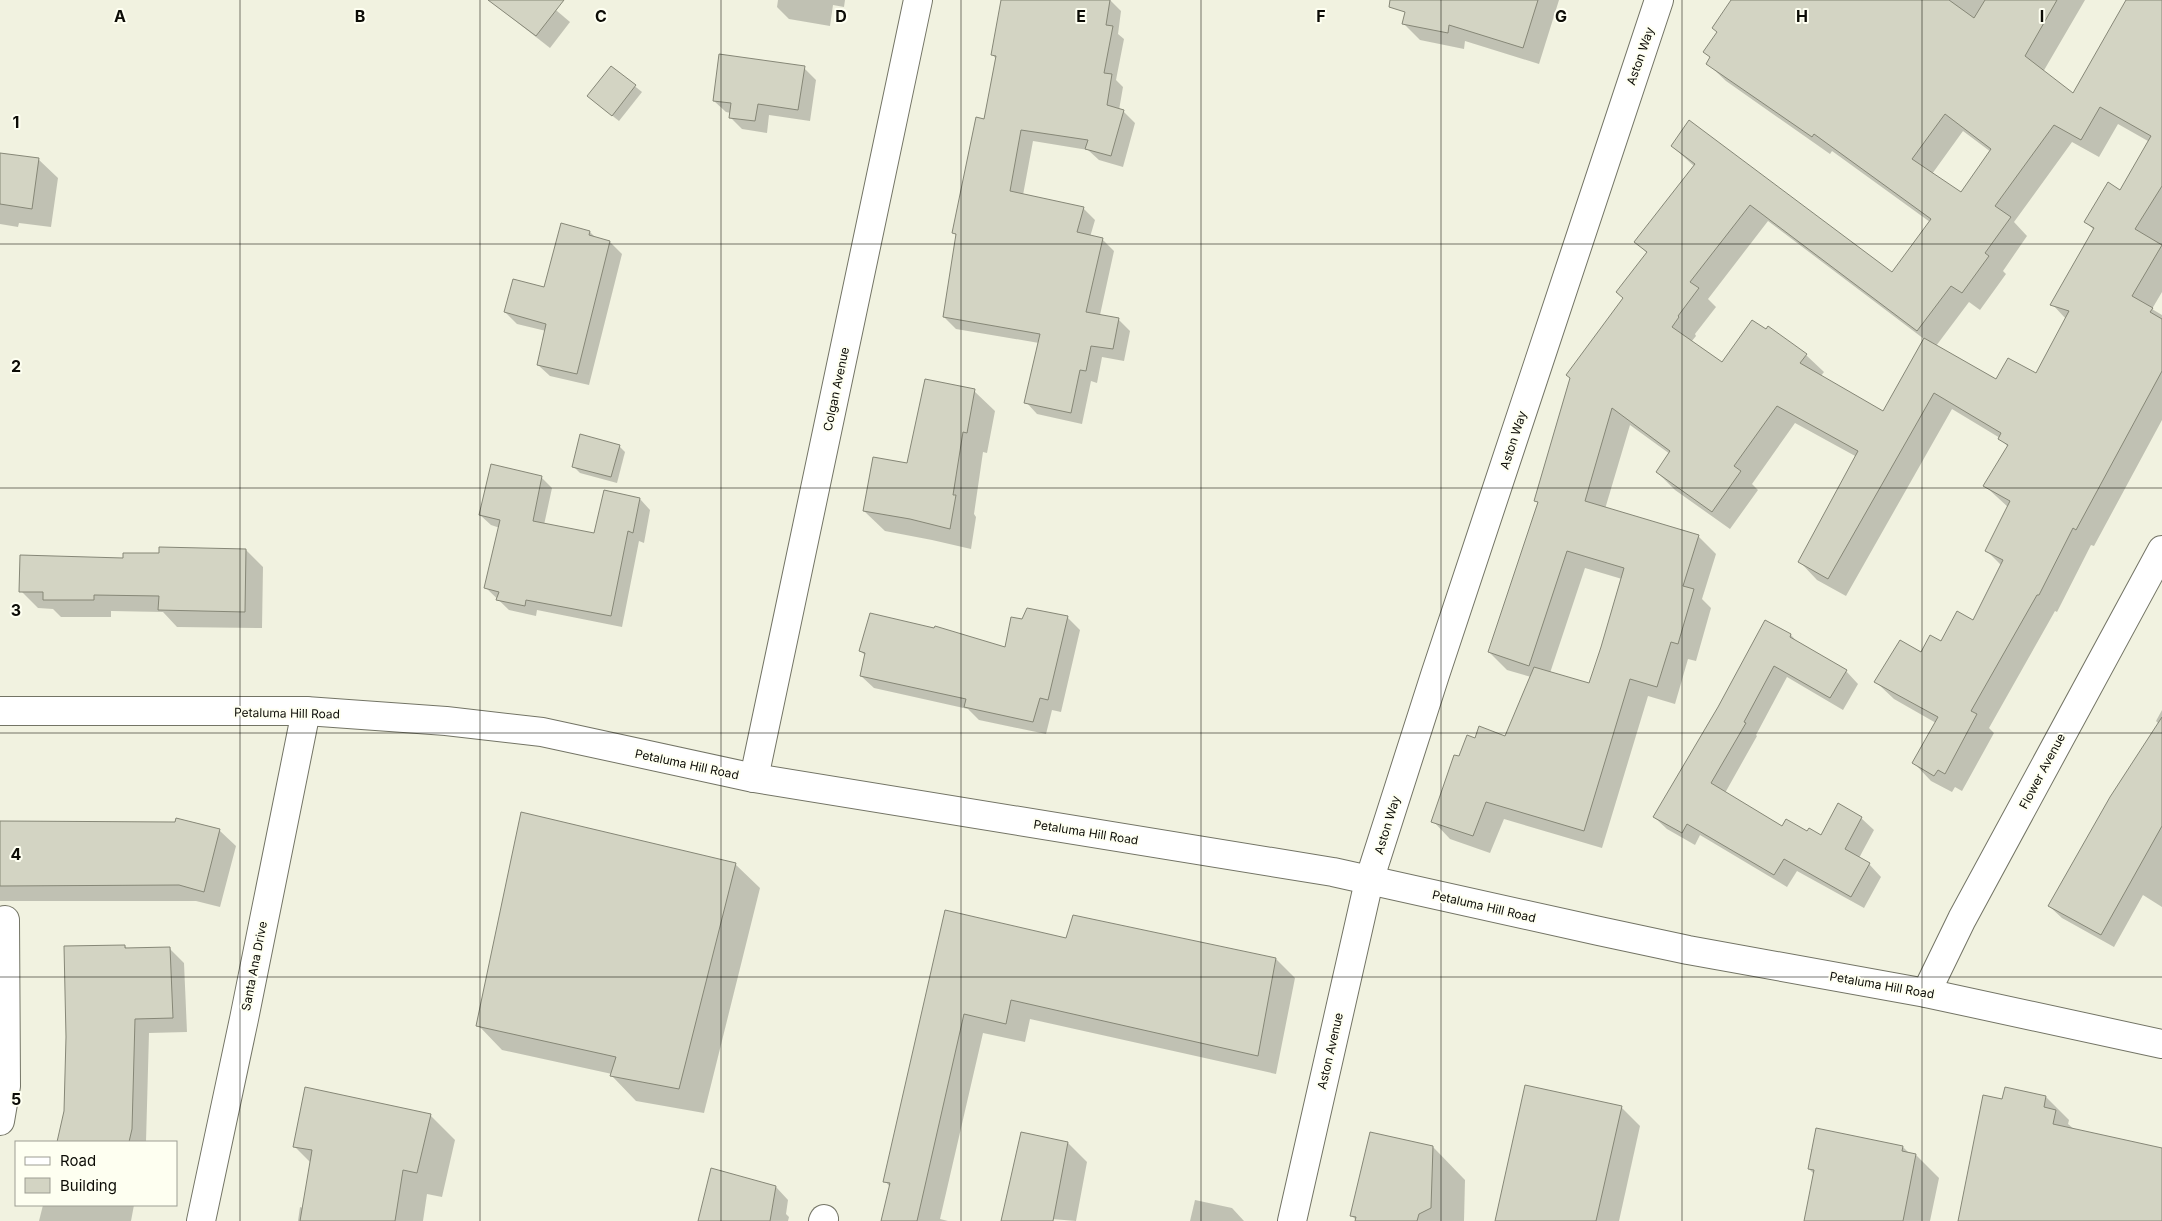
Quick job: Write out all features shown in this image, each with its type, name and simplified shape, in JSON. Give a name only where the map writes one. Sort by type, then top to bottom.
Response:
[{"type":"main road","name":"Colgan Avenue","points":[[754,778],[918,0]]},
{"type":"main road","name":"Aston Way","points":[[1369,881],[1435,675],[1660,0]]},
{"type":"main road","name":"Flower Avenue","points":[[1926,993],[1962,919],[2162,550]]},
{"type":"main road","name":"Petaluma Hill Road","points":[[0,711],[306,711],[446,721],[542,732],[754,778],[1324,870],[1688,950],[1926,993],[2162,1044]]},
{"type":"main road","name":"Santa Ana Drive","points":[[200,1221],[244,1019],[306,711]]},
{"type":"main road","name":"Aston Avenue","points":[[1292,1221],[1369,881]]},
{"type":"main road","points":[[0,921],[5,920],[6,1086],[0,1120]]},
{"type":"building","points":[[488,0],[564,0],[536,36]]},
{"type":"building","points":[[1001,0],[1110,0],[1106,25],[1113,26],[1104,73],[1112,74],[1107,105],[1124,110],[1111,156],[1085,149],[1088,140],[1021,130],[1010,191],[1084,207],[1077,232],[1103,238],[1086,312],[1119,318],[1113,349],[1091,346],[1086,371],[1080,370],[1071,413],[1024,403],[1040,334],[943,317],[956,234],[952,233],[976,117],[984,119],[996,56],[991,55]]},
{"type":"building","points":[[1390,0],[1538,0],[1523,48],[1449,25],[1448,33],[1402,24],[1405,12],[1389,7]]},
{"type":"building","points":[[1731,0],[1949,0],[1974,18],[1985,0],[2057,0],[2025,56],[2073,93],[2126,0],[2162,0],[2162,186],[2135,229],[2162,245],[2132,296],[2153,308],[2150,312],[2162,319],[2162,371],[2076,530],[2073,528],[2039,595],[2037,595],[1971,711],[1977,714],[1945,774],[1938,770],[1934,776],[1912,763],[1938,717],[1874,682],[1900,640],[1921,652],[1930,635],[1941,641],[1957,611],[1973,620],[2003,560],[1985,551],[2010,501],[1983,486],[2008,445],[1998,439],[2001,433],[1934,393],[1828,579],[1798,562],[1858,451],[1777,406],[1734,466],[1741,471],[1712,512],[1656,472],[1670,451],[1612,408],[1585,501],[1699,535],[1683,586],[1694,589],[1678,644],[1671,642],[1657,687],[1630,679],[1584,831],[1486,802],[1473,836],[1431,822],[1454,755],[1459,756],[1467,735],[1475,738],[1479,726],[1505,736],[1534,667],[1589,683],[1601,647],[1624,568],[1567,551],[1529,666],[1488,652],[1538,502],[1534,501],[1570,378],[1566,375],[1623,298],[1616,292],[1647,252],[1634,242],[1695,164],[1671,146],[1689,120],[1892,272],[1931,219],[1814,134],[1812,137],[1706,64],[1710,57],[1703,52],[1717,32],[1712,28]],"holes":[[[2100,107],[2151,136],[2120,190],[2108,182],[2084,222],[2094,228],[2050,305],[2069,311],[2036,373],[2008,358],[1996,379],[1924,338],[1883,411],[1800,363],[1807,354],[1768,326],[1766,329],[1752,320],[1722,362],[1672,327],[1699,288],[1690,282],[1750,205],[1917,331],[1951,286],[1962,293],[1989,256],[1985,253],[2011,217],[1995,206],[2054,125],[2081,140]],[[1945,114],[1991,149],[1961,192],[1912,159]]]},
{"type":"building","points":[[719,54],[805,66],[798,110],[758,104],[755,121],[729,118],[731,103],[713,101]]},
{"type":"building","points":[[611,66],[636,85],[612,116],[587,96]]},
{"type":"building","points":[[0,153],[39,158],[32,209],[0,204]]},
{"type":"building","points":[[561,223],[590,231],[589,235],[610,241],[577,374],[537,365],[546,324],[504,312],[513,279],[544,287]]},
{"type":"building","points":[[925,379],[975,389],[967,433],[963,432],[953,495],[956,495],[950,529],[910,519],[863,511],[873,457],[907,463]]},
{"type":"building","points":[[580,434],[620,445],[611,477],[572,467]]},
{"type":"building","points":[[491,464],[542,476],[533,521],[594,533],[604,490],[640,498],[633,533],[628,531],[611,616],[526,600],[525,606],[496,600],[499,592],[484,588],[500,520],[479,515]]},
{"type":"building","points":[[159,547],[246,549],[245,612],[158,610],[159,596],[94,595],[94,600],[43,600],[43,592],[19,592],[20,555],[123,558],[123,553],[159,553]]},
{"type":"building","points":[[1027,608],[1068,616],[1048,700],[1040,698],[1033,722],[964,707],[966,699],[860,676],[865,653],[859,651],[870,613],[934,628],[935,626],[1005,647],[1011,617],[1022,619]]},
{"type":"building","points":[[1765,620],[1791,634],[1790,637],[1847,670],[1830,698],[1774,666],[1744,722],[1746,723],[1711,783],[1782,826],[1786,819],[1807,831],[1809,828],[1821,835],[1838,803],[1862,817],[1845,849],[1870,863],[1851,897],[1784,859],[1774,875],[1687,824],[1682,833],[1653,817],[1718,707]]},
{"type":"building","points":[[2162,717],[2162,826],[2101,935],[2048,906],[2110,797]]},
{"type":"building","points":[[521,812],[736,863],[679,1089],[610,1076],[616,1057],[476,1026]]},
{"type":"building","points":[[176,818],[220,829],[204,892],[179,885],[0,886],[0,821],[175,822]]},
{"type":"building","points":[[945,910],[1066,938],[1073,915],[1276,958],[1258,1056],[1011,1000],[1006,1024],[964,1014],[917,1221],[881,1221],[890,1183],[883,1182]]},
{"type":"building","points":[[125,945],[125,948],[170,947],[173,1018],[135,1019],[132,1129],[129,1141],[57,1141],[64,1111],[66,1037],[64,946]]},
{"type":"building","points":[[1525,1085],[1622,1106],[1596,1221],[1495,1221]]},
{"type":"building","points":[[305,1087],[431,1114],[417,1173],[403,1170],[395,1221],[300,1221],[312,1150],[293,1147]]},
{"type":"building","points":[[2005,1087],[2046,1096],[2044,1107],[2056,1110],[2053,1124],[2162,1148],[2162,1221],[1958,1221],[1983,1095],[2002,1099]]},
{"type":"building","points":[[1816,1128],[1903,1146],[1902,1151],[1916,1154],[1903,1221],[1804,1221],[1814,1170],[1808,1169]]},
{"type":"building","points":[[1021,1132],[1068,1142],[1053,1221],[1001,1221]]},
{"type":"building","points":[[1370,1132],[1433,1146],[1431,1208],[1419,1214],[1417,1221],[1355,1221],[1356,1217],[1350,1216]]},
{"type":"building","points":[[711,1168],[776,1186],[770,1221],[698,1221]]}]
